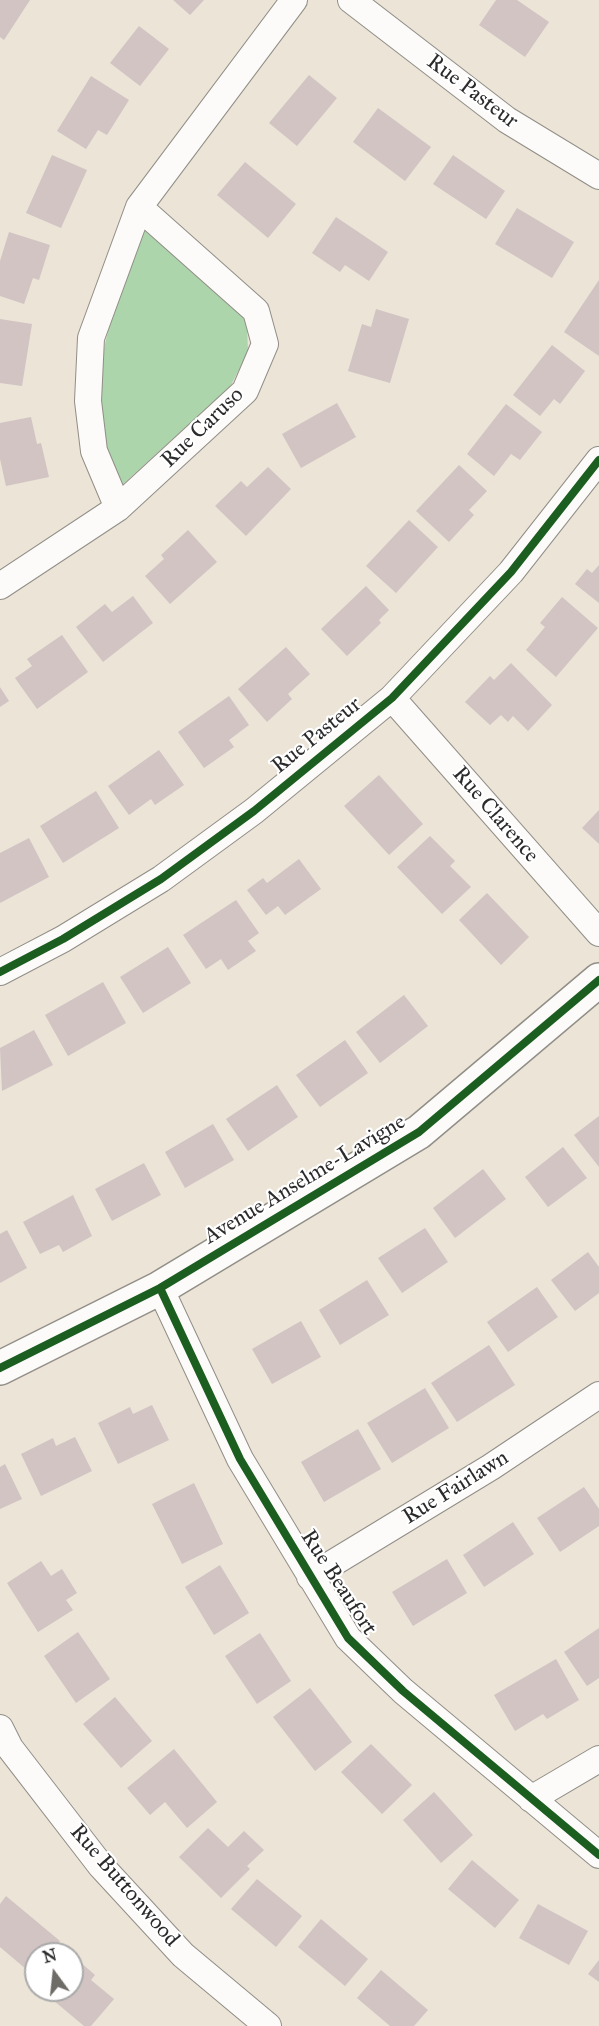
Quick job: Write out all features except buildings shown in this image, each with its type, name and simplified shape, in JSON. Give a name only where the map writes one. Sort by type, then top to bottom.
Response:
[{"type":"street","points":[[118,508],[94,451],[88,401],[91,338],[139,207],[294,0]]},
{"type":"street","name":"Rue Pasteur","points":[[351,0],[507,120],[599,176]]},
{"type":"street","name":"Rue Caruso","points":[[0,586],[118,508],[245,391],[265,344],[256,311],[139,207]]},
{"type":"street","name":"Rue Pasteur","points":[[0,972],[63,939],[161,879],[254,811],[392,698],[511,572],[599,460]]},
{"type":"street","name":"Rue Clarence","points":[[392,698],[599,933]]},
{"type":"street","name":"Avenue Anselme-Lavigne","points":[[0,1368],[159,1288],[419,1132],[599,980]]},
{"type":"street","name":"Rue Beaufort","points":[[159,1288],[240,1459],[348,1638],[403,1691],[599,1856]]},
{"type":"street","name":"Rue Fairlawn","points":[[310,1577],[491,1467],[599,1395]]},
{"type":"street","name":"Rue Buttonwood","points":[[3,1743],[101,1866],[183,1954],[268,2026]]},
{"type":"street","points":[[531,1799],[599,1759]]},
{"type":"green space","points":[[145,224],[236,305],[247,324],[248,352],[230,387],[122,485],[108,456],[101,427],[99,397],[101,367],[115,308]]},
{"type":"cycle path","points":[[0,972],[63,939],[161,879],[254,811],[392,698],[511,572],[599,460]]},
{"type":"cycle path","points":[[0,1368],[160,1288],[419,1132],[599,980]]},
{"type":"cycle path","points":[[160,1288],[240,1459],[348,1638],[403,1691],[599,1855]]}]
